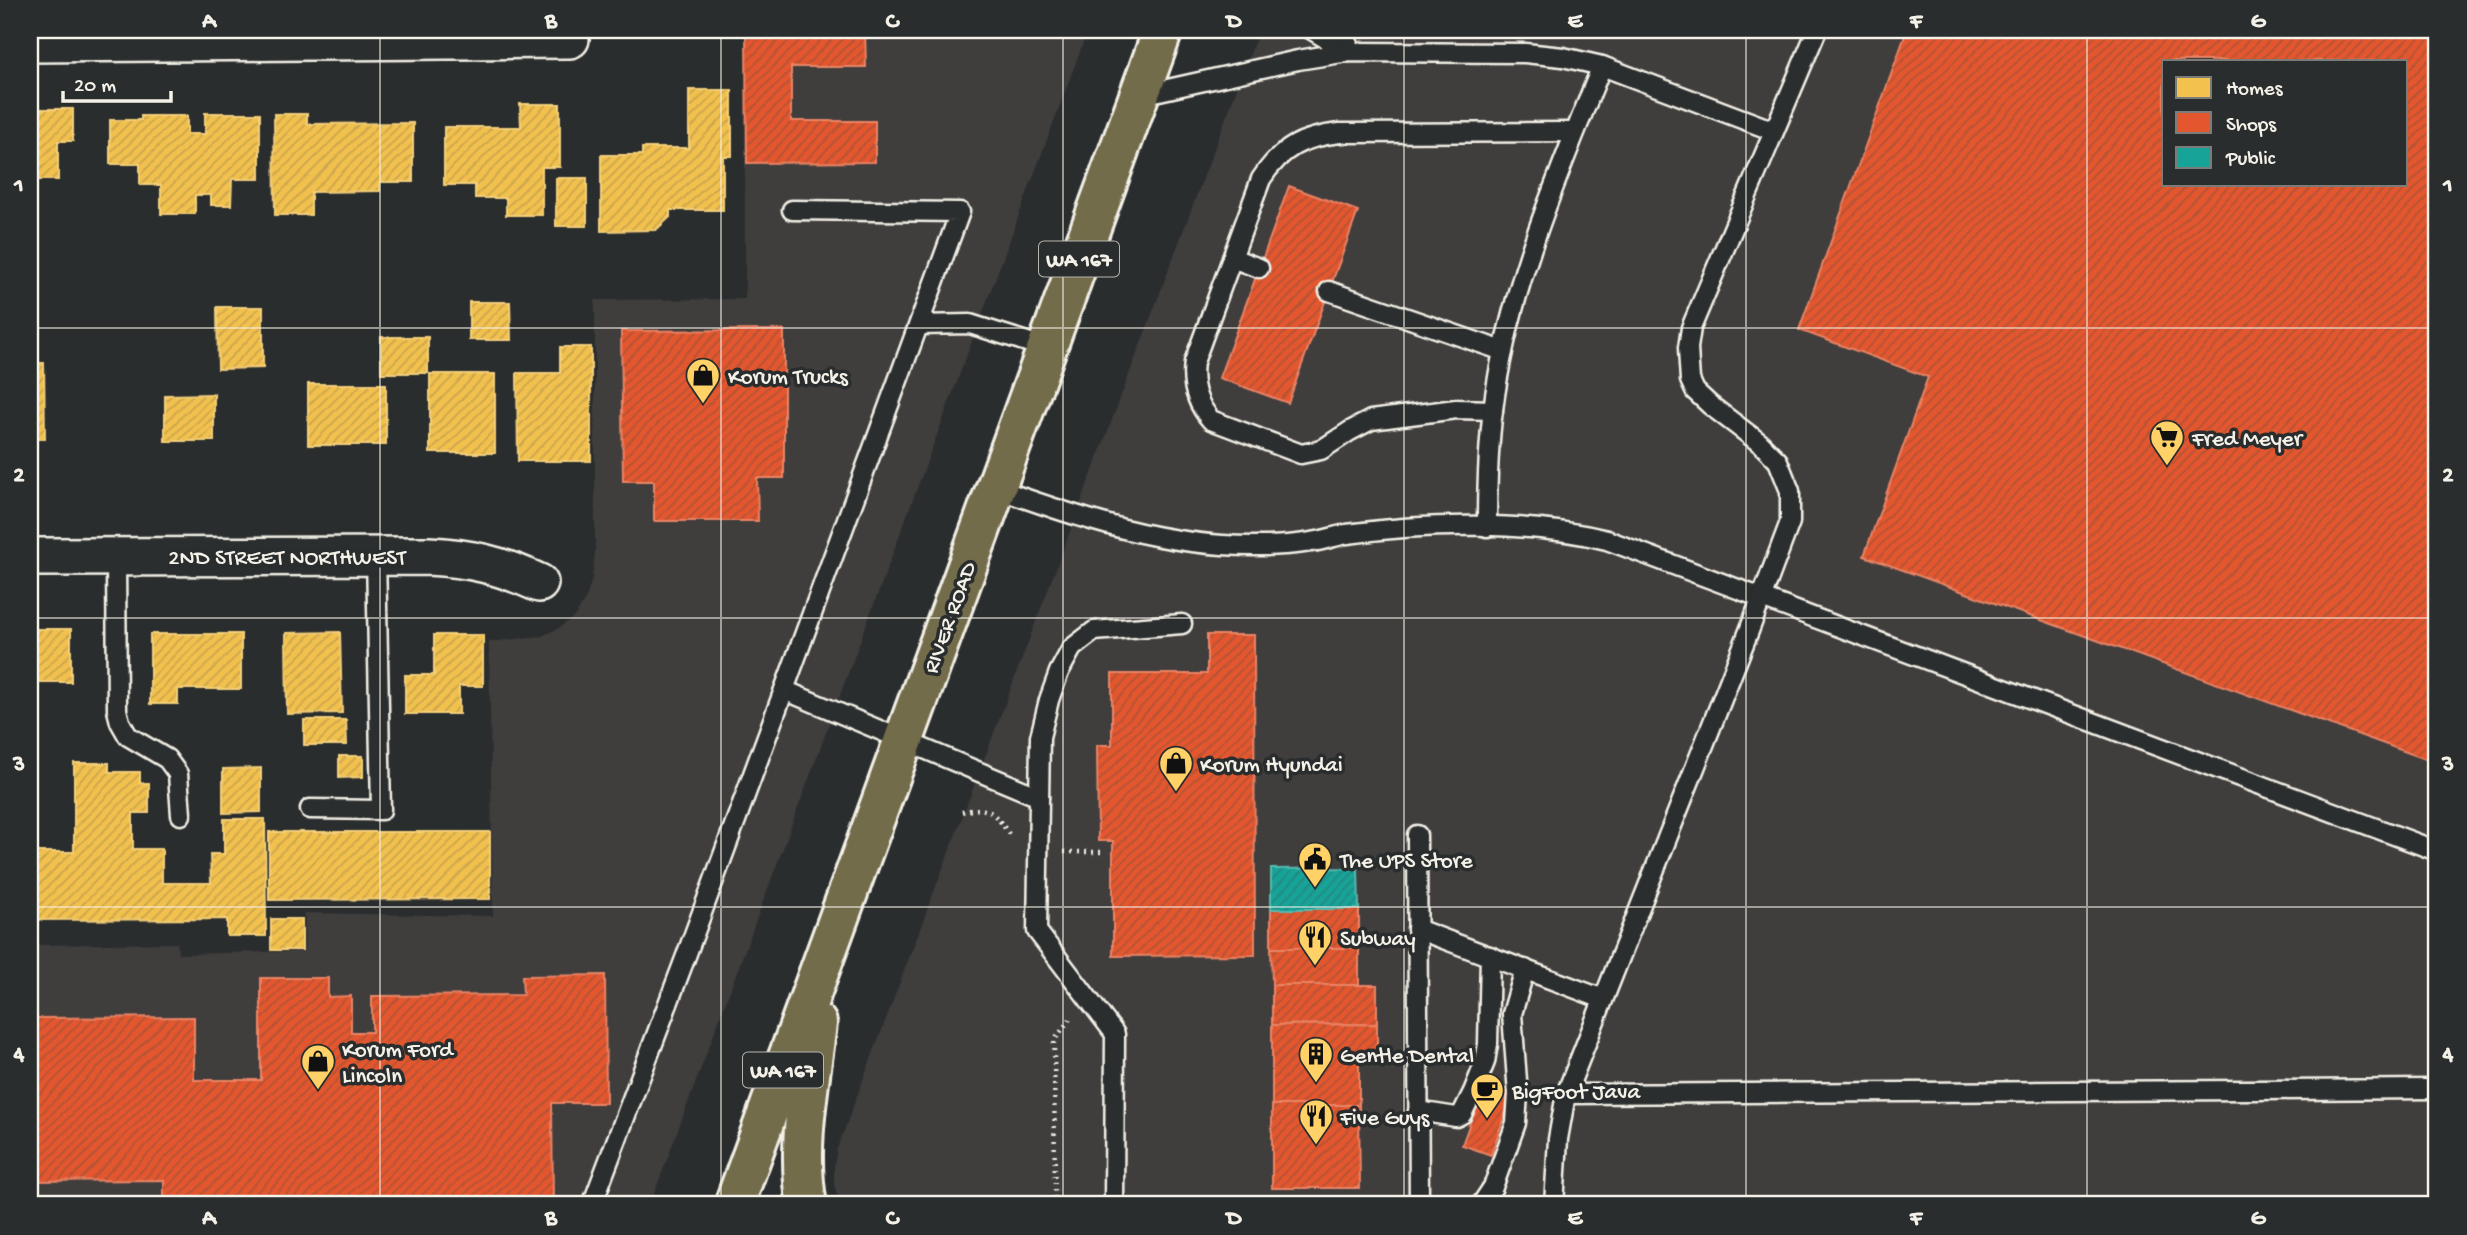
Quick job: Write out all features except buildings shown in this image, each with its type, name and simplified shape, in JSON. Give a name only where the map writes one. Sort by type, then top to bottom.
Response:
[{"type":"main road","name":"RIVER ROAD","points":[[734,1205],[1163,30]]},
{"type":"main road","name":"WA 167","points":[[807,1205],[803,1167],[805,1128],[820,1002],[832,934]]},
{"type":"street","points":[[30,43],[570,39]]},
{"type":"street","name":"2ND STREET NORTHWEST","points":[[30,557],[376,554],[465,558],[509,569],[539,583]]},
{"type":"lane","points":[[1312,30],[1348,52]]},
{"type":"lane","points":[[1347,30],[1348,52]]},
{"type":"lane","points":[[1554,1205],[1558,1139],[1566,1094],[1790,522],[1790,491],[1783,470],[1770,452],[1695,391],[1690,380],[1688,348],[1691,328],[1817,30]]},
{"type":"lane","points":[[1139,95],[1298,60],[1348,52],[1524,53],[1563,57],[1602,66],[1774,131]]},
{"type":"lane","points":[[1487,527],[1487,484],[1493,410],[1503,351],[1526,267],[1553,187],[1602,66]]},
{"type":"lane","points":[[1493,410],[1456,409],[1371,420],[1321,450],[1301,454],[1220,425],[1202,410],[1195,392],[1192,372],[1261,179],[1276,159],[1301,141],[1340,133],[1575,132]]},
{"type":"lane","points":[[592,1205],[687,956],[960,212],[792,210]]},
{"type":"lane","points":[[1232,258],[1259,268]]},
{"type":"lane","points":[[1329,291],[1503,351]]},
{"type":"lane","points":[[919,325],[970,324],[1046,348]]},
{"type":"lane","points":[[995,488],[1077,517],[1158,539],[1213,545],[1259,547],[1312,542],[1345,534],[1374,531],[1487,527],[1567,531],[1606,540],[2437,851]]},
{"type":"lane","points":[[310,809],[381,810],[376,554]]},
{"type":"lane","points":[[116,557],[117,710],[120,722],[128,736],[167,759],[178,774],[181,815]]},
{"type":"lane","points":[[1114,1205],[1115,1034],[1037,931],[1040,737],[1059,672],[1072,648],[1094,631],[1182,624]]},
{"type":"lane","points":[[783,690],[1039,797]]},
{"type":"lane","points":[[1417,835],[1419,1205]]},
{"type":"lane","points":[[1417,929],[1603,999]]},
{"type":"lane","points":[[1418,1111],[1456,1117],[1462,1114],[1473,1092],[1485,1062],[1488,1044],[1490,956]]},
{"type":"lane","points":[[1481,1205],[1493,1187],[1516,1124],[1518,1094],[1513,1014],[1524,969]]},
{"type":"lane","points":[[1566,1094],[2437,1089]]},
{"type":"lane","points":[[1558,1167],[1563,1205]]},
{"type":"path","points":[[1055,1205],[1054,1041],[1087,996]]},
{"type":"shaded area","points":[[745,30],[1088,30],[650,1205],[30,1205],[30,945],[177,943],[178,954],[304,951],[305,913],[493,916],[489,642],[542,636],[559,628],[575,616],[586,598],[592,579],[595,552],[595,300],[745,299]]},
{"type":"shaded area","points":[[1259,30],[2437,30],[2437,1205],[840,1205],[834,1184],[837,1149]]},
{"type":"place","name":"Korum Trucks","points":[[703,405]]},
{"type":"place","name":"Fred Meyer","points":[[2167,467]]},
{"type":"place","name":"Korum Hyundai","points":[[1176,793]]},
{"type":"place","name":"The UPS Store","points":[[1315,889]]},
{"type":"place","name":"Subway","points":[[1315,967]]},
{"type":"place","name":"Gentle Dental","points":[[1316,1084]]},
{"type":"place","name":"Korum Ford Lincoln","points":[[318,1091]]},
{"type":"place","name":"BigFoot Java","points":[[1487,1120]]},
{"type":"place","name":"Five Guys","points":[[1316,1146]]}]
